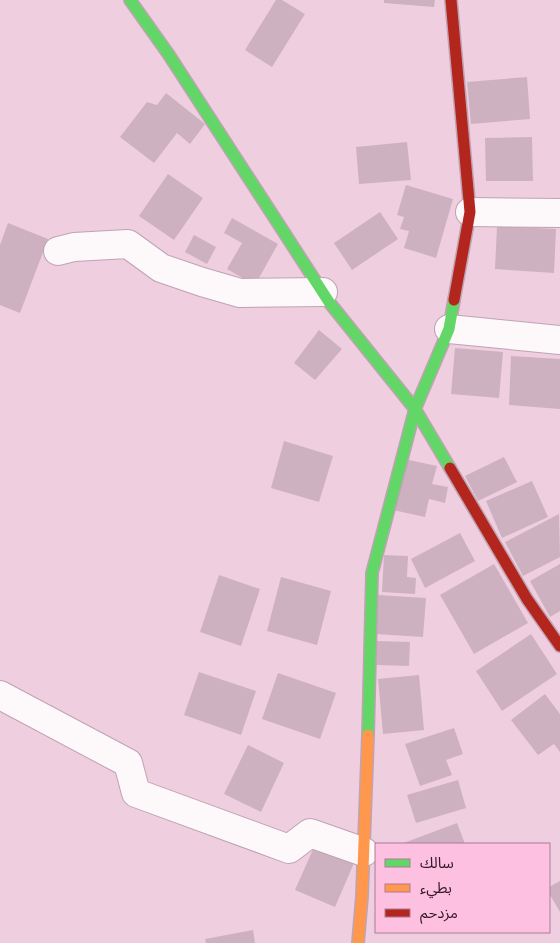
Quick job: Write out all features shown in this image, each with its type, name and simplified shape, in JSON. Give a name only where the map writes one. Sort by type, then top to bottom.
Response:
[{"type":"street","points":[[130,0],[169,55],[329,302],[415,409],[527,599],[560,646]]},
{"type":"street","points":[[358,943],[364,852],[372,573],[415,409],[449,329],[470,212],[451,0]]},
{"type":"street","points":[[470,212],[560,213]]},
{"type":"street","points":[[58,251],[128,244],[162,268],[240,293],[323,292]]},
{"type":"street","points":[[449,329],[560,340]]},
{"type":"street","points":[[0,695],[128,764],[136,793],[289,849],[310,834],[364,852]]},
{"type":"building","points":[[276,0],[282,0],[305,14],[272,67],[245,50]]},
{"type":"building","points":[[384,0],[435,0],[434,7],[384,3]]},
{"type":"building","points":[[527,77],[530,119],[471,124],[467,82]]},
{"type":"building","points":[[166,93],[205,124],[190,144],[177,133],[154,163],[120,137],[147,102],[157,105]]},
{"type":"building","points":[[532,137],[533,181],[486,181],[485,138]]},
{"type":"building","points":[[407,142],[411,180],[359,184],[356,147]]},
{"type":"building","points":[[168,174],[203,198],[174,240],[139,216]]},
{"type":"building","points":[[406,185],[453,199],[436,258],[404,248],[409,231],[400,229],[404,217],[397,215]]},
{"type":"building","points":[[380,212],[398,239],[352,270],[334,243]]},
{"type":"building","points":[[232,218],[278,244],[255,285],[227,269],[242,243],[224,233]]},
{"type":"building","points":[[8,223],[48,239],[20,313],[0,305],[0,245]]},
{"type":"building","points":[[497,226],[556,229],[554,273],[495,269]]},
{"type":"building","points":[[194,235],[216,247],[207,264],[185,252]]},
{"type":"building","points":[[319,330],[342,349],[315,380],[294,363]]},
{"type":"building","points":[[455,348],[503,352],[499,398],[451,394]]},
{"type":"building","points":[[511,356],[560,359],[560,409],[509,405]]},
{"type":"building","points":[[284,441],[333,456],[319,502],[271,488]]},
{"type":"building","points":[[504,457],[517,482],[478,501],[465,476]]},
{"type":"building","points":[[404,459],[437,466],[432,484],[448,487],[445,503],[429,499],[425,517],[393,510]]},
{"type":"building","points":[[532,481],[548,517],[502,538],[486,501]]},
{"type":"building","points":[[559,514],[560,557],[523,576],[505,542]]},
{"type":"building","points":[[460,533],[475,561],[425,588],[411,559]]},
{"type":"building","points":[[384,555],[408,556],[407,577],[416,578],[415,594],[382,592]]},
{"type":"building","points":[[494,564],[528,623],[474,654],[440,595]]},
{"type":"building","points":[[560,564],[560,611],[550,617],[530,581]]},
{"type":"building","points":[[219,575],[260,589],[241,646],[200,632]]},
{"type":"building","points":[[281,577],[331,591],[317,645],[267,631]]},
{"type":"building","points":[[378,595],[426,598],[423,637],[376,634]]},
{"type":"building","points":[[531,634],[557,674],[502,711],[476,671]]},
{"type":"building","points":[[377,641],[410,642],[409,666],[376,665]]},
{"type":"building","points":[[199,672],[256,691],[241,735],[184,715]]},
{"type":"building","points":[[278,673],[336,693],[320,739],[262,719]]},
{"type":"building","points":[[419,675],[424,730],[383,734],[378,679]]},
{"type":"building","points":[[545,694],[560,714],[560,752],[554,744],[538,755],[511,720]]},
{"type":"building","points":[[454,728],[463,754],[446,760],[452,775],[420,786],[405,744]]},
{"type":"building","points":[[248,745],[284,763],[261,812],[224,794]]},
{"type":"building","points":[[458,780],[466,808],[416,823],[407,795]]},
{"type":"building","points":[[457,823],[465,843],[404,843]]},
{"type":"building","points":[[315,845],[354,863],[335,907],[295,890]]},
{"type":"building","points":[[560,881],[560,912],[550,895],[550,886]]},
{"type":"building","points":[[253,930],[255,943],[206,943],[205,939]]},
{"type":"traffic: fast","points":[[130,0],[169,55],[329,302],[415,409],[450,468]]},
{"type":"traffic: fast","points":[[368,735],[372,573],[415,409],[449,329],[454,300]]},
{"type":"traffic: slow","points":[[358,943],[362,896],[368,735]]},
{"type":"traffic: jam","points":[[451,0],[470,212],[454,300]]},
{"type":"traffic: jam","points":[[450,468],[527,599],[560,646]]}]
